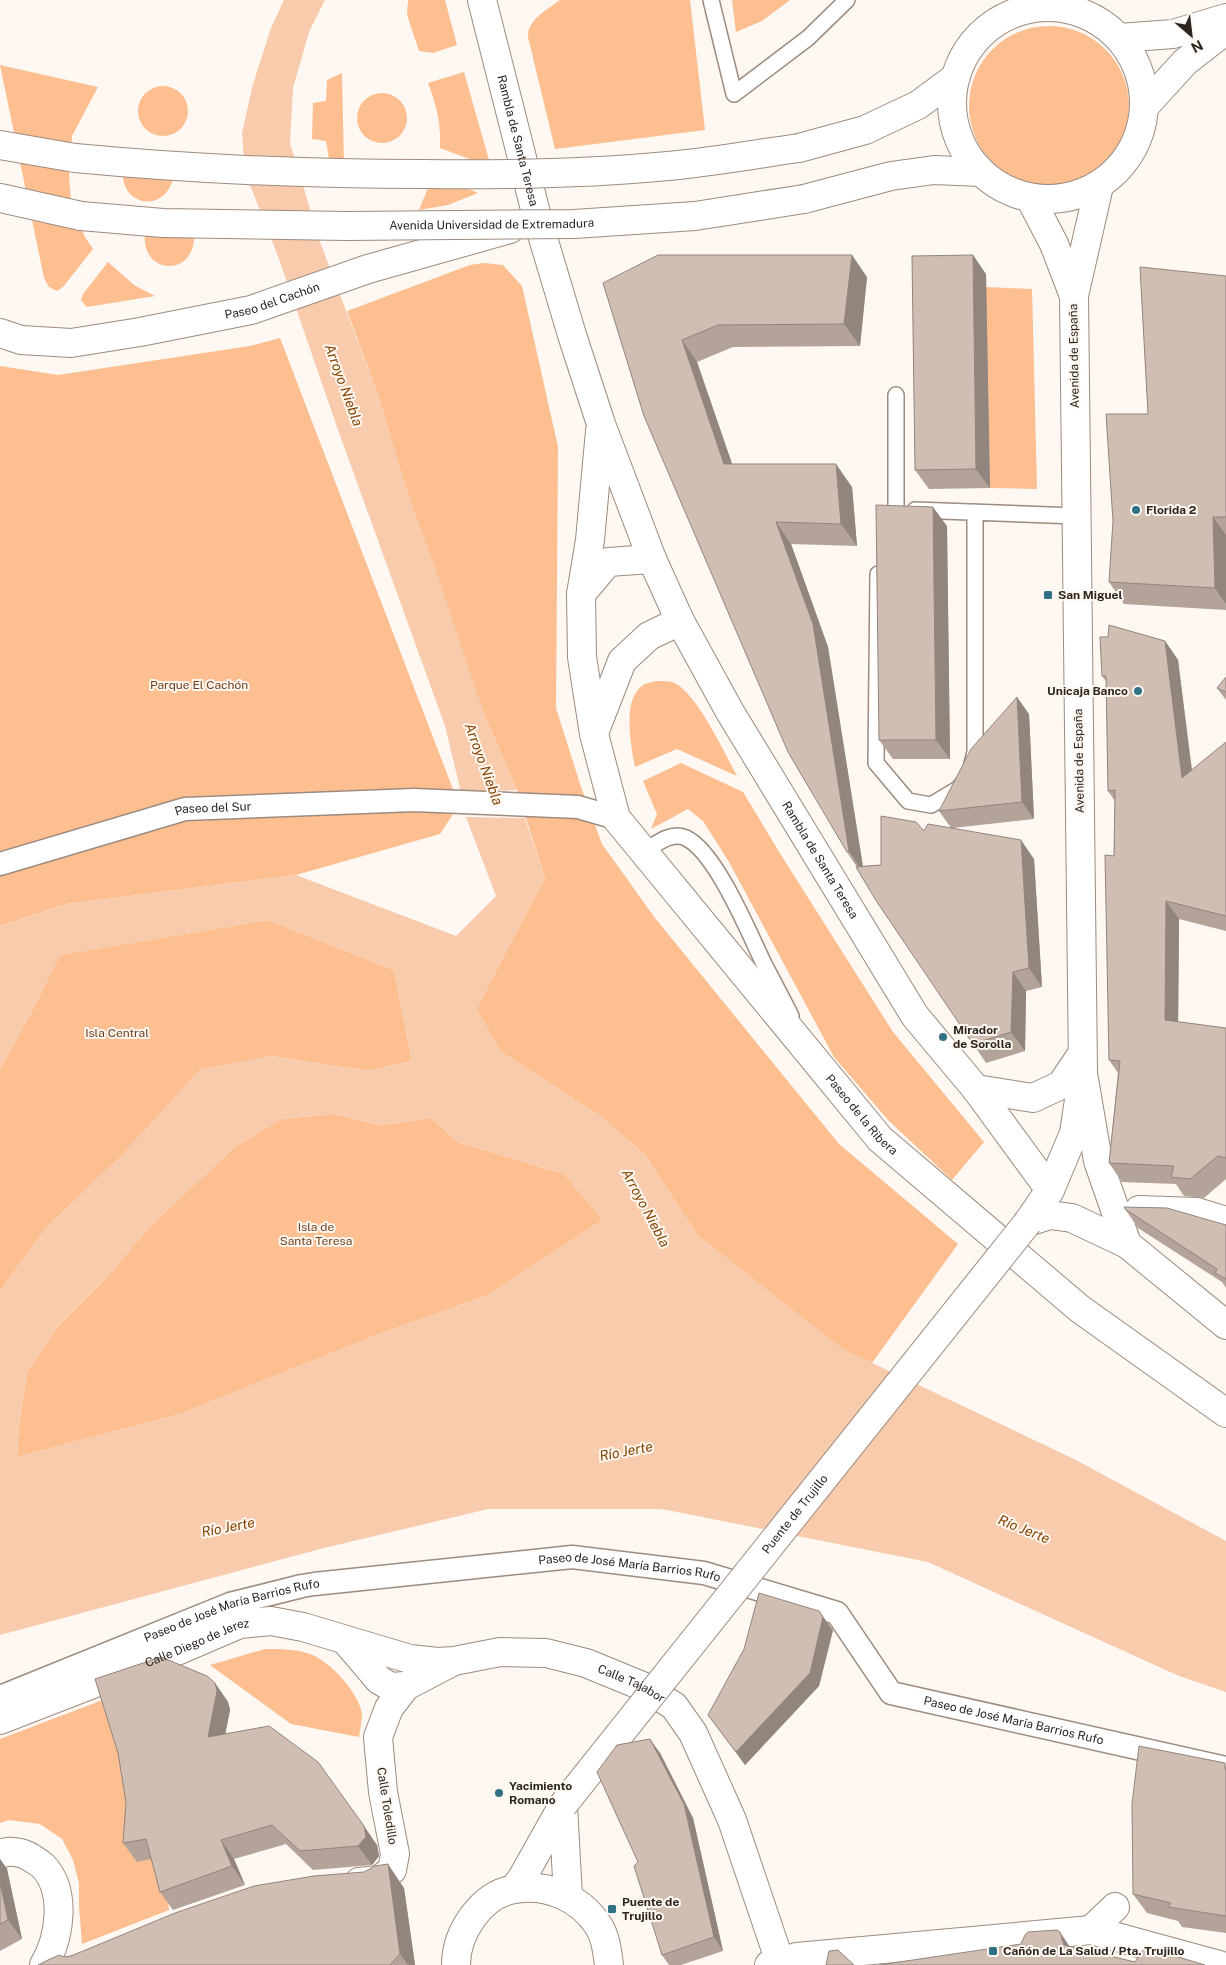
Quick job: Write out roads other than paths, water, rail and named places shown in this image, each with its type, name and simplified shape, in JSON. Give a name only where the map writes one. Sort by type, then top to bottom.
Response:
[{"type":"street","name":"Rambla de Santa Teresa","points":[[486,2],[538,220],[572,335],[601,424],[652,559],[680,621],[730,712],[915,1016],[976,1089],[1050,1190]]},
{"type":"street","points":[[1105,20],[1134,59],[1142,82],[1144,107],[1140,131],[1129,154],[1113,174],[1098,186],[1081,193],[1062,198],[1030,198],[1003,188],[981,172],[964,150],[958,138],[952,107],[956,77],[968,49],[990,27],[1021,6],[1074,10],[1105,20],[1173,34],[1226,18]]},
{"type":"street","points":[[1144,107],[1185,62],[1226,30]]},
{"type":"street","points":[[0,145],[75,158],[175,168],[287,172],[484,174],[584,172],[668,166],[799,148],[874,126],[918,105],[956,77]]},
{"type":"street","name":"Avenida Universidad de Extremadura","points":[[0,198],[81,216],[163,223],[347,226],[574,224],[695,216],[804,199],[891,176],[934,170],[981,172]]},
{"type":"street","name":"Avenida de España","points":[[1050,1190],[1074,1133],[1082,1064],[1074,296],[1098,186]]},
{"type":"street","name":"Avenida de España","points":[[1030,198],[1054,244],[1074,296]]},
{"type":"street","name":"Paseo del Cachón","points":[[0,334],[21,340],[71,343],[140,332],[250,310],[368,270],[538,220]]},
{"type":"street","name":"Rambla de Santa Teresa","points":[[594,734],[582,657],[581,594],[590,540],[601,424]]},
{"type":"street","points":[[581,594],[608,562],[652,559]]},
{"type":"street","points":[[594,734],[622,661],[649,636],[680,621]]},
{"type":"street","name":"Paseo de la Ribera","points":[[594,734],[616,818],[880,1139],[1080,1309],[1226,1414]]},
{"type":"street","name":"Paseo del Sur","points":[[0,864],[185,809],[414,800],[578,806],[616,818]]},
{"type":"street","points":[[976,1089],[1033,1098],[1061,1085],[1082,1064]]},
{"type":"street","points":[[1082,1064],[1098,1161],[1127,1244]]},
{"type":"street","name":"Puente de Trujillo","points":[[514,1889],[563,1805],[1028,1222],[1050,1190]]},
{"type":"street","points":[[1115,1209],[1197,1212],[1226,1221]]},
{"type":"street","points":[[1028,1222],[1050,1215],[1072,1218],[1127,1244],[1226,1325]]},
{"type":"street","name":"Paseo de José María Barrios Rufo","points":[[0,1697],[230,1604],[302,1586],[572,1557],[704,1573],[837,1613],[891,1693],[1226,1768]]},
{"type":"street","name":"Calle Diego de Jerez","points":[[0,1720],[170,1654],[240,1624],[271,1621],[303,1626],[344,1640]]},
{"type":"street","points":[[344,1640],[379,1680],[391,1686],[406,1686]]},
{"type":"street","name":"Calle Tajabor","points":[[344,1640],[410,1659],[438,1662],[454,1661],[500,1652],[546,1653],[586,1663],[618,1676],[642,1686],[674,1706],[693,1732],[732,1820],[775,1963]]},
{"type":"street","name":"Calle Toledillo","points":[[332,1884],[380,1880],[392,1870],[395,1854],[384,1792],[378,1737],[389,1708],[406,1686],[454,1661]]},
{"type":"street","points":[[563,1805],[568,1897]]},
{"type":"street","points":[[0,1854],[4,1852],[23,1853],[42,1865],[54,1882],[58,1904],[57,1928],[51,1952],[44,1965]]},
{"type":"street","points":[[456,1965],[456,1954],[463,1931],[477,1911],[496,1897],[514,1889],[544,1888],[568,1897],[586,1909],[599,1926],[607,1946],[609,1965]]},
{"type":"street","points":[[1091,1930],[1115,1908]]},
{"type":"street","points":[[775,1963],[797,1958],[1091,1930],[1219,1965]]},
{"type":"lane","points":[[711,0],[734,94],[808,38],[847,0]]},
{"type":"lane","points":[[896,395],[896,509]]},
{"type":"lane","points":[[878,508],[1076,516]]},
{"type":"lane","points":[[878,557],[876,763],[908,801],[931,805],[958,789],[971,772],[975,752],[975,512]]},
{"type":"lane","points":[[644,852],[660,841],[672,836],[686,837],[705,854],[723,882],[814,1059]]},
{"type":"water","name":"Arroyo Niebla","points":[[284,0],[325,0],[309,32],[293,88],[290,143],[320,242],[377,392],[405,486],[437,573],[483,712],[517,790],[461,792],[445,726],[337,427],[279,259],[245,172],[242,133],[253,84],[271,28]]},
{"type":"water","points":[[466,817],[525,818],[545,878],[477,1009],[501,1052],[599,1115],[645,1155],[697,1235],[843,1349],[1074,1459],[1226,1541],[1226,1692],[1179,1676],[928,1562],[662,1509],[488,1509],[324,1548],[0,1635],[0,1293],[8,1280],[46,1228],[117,1160],[200,1069],[270,1056],[368,1071],[412,1061],[394,970],[268,920],[60,955],[0,1069],[0,926],[66,904],[296,875],[456,936],[496,896]],"holes":[[[334,1114],[381,1125],[431,1118],[458,1142],[564,1174],[603,1220],[486,1296],[382,1333],[180,1414],[17,1457],[19,1426],[27,1372],[57,1327],[109,1275],[149,1227],[236,1146],[281,1119]]]},
{"type":"place","name":"Florida 2","points":[[1136,510]]},
{"type":"place","name":"San Miguel","points":[[1048,595]]},
{"type":"place","name":"Unicaja Banco","points":[[1138,691]]},
{"type":"place","name":"Mirador de Sorolla","points":[[943,1037]]},
{"type":"place","name":"Yacimiento Romano","points":[[499,1793]]},
{"type":"place","name":"Puente de Trujillo","points":[[612,1909]]},
{"type":"place","name":"Cañón de La Salud / Pta. Trujillo","points":[[993,1951]]},
{"type":"park label","name":"Parque El Cachón","points":[[199,685]]},
{"type":"park label","name":"Isla Central","points":[[117,1033]]},
{"type":"park label","name":"Isla de Santa Teresa","points":[[316,1234]]},
{"type":"water label","name":"Río Jerte","points":[[626,1451]]},
{"type":"water label","name":"Río Jerte","points":[[228,1527]]},
{"type":"water label","name":"Río Jerte","points":[[1024,1529]]}]
